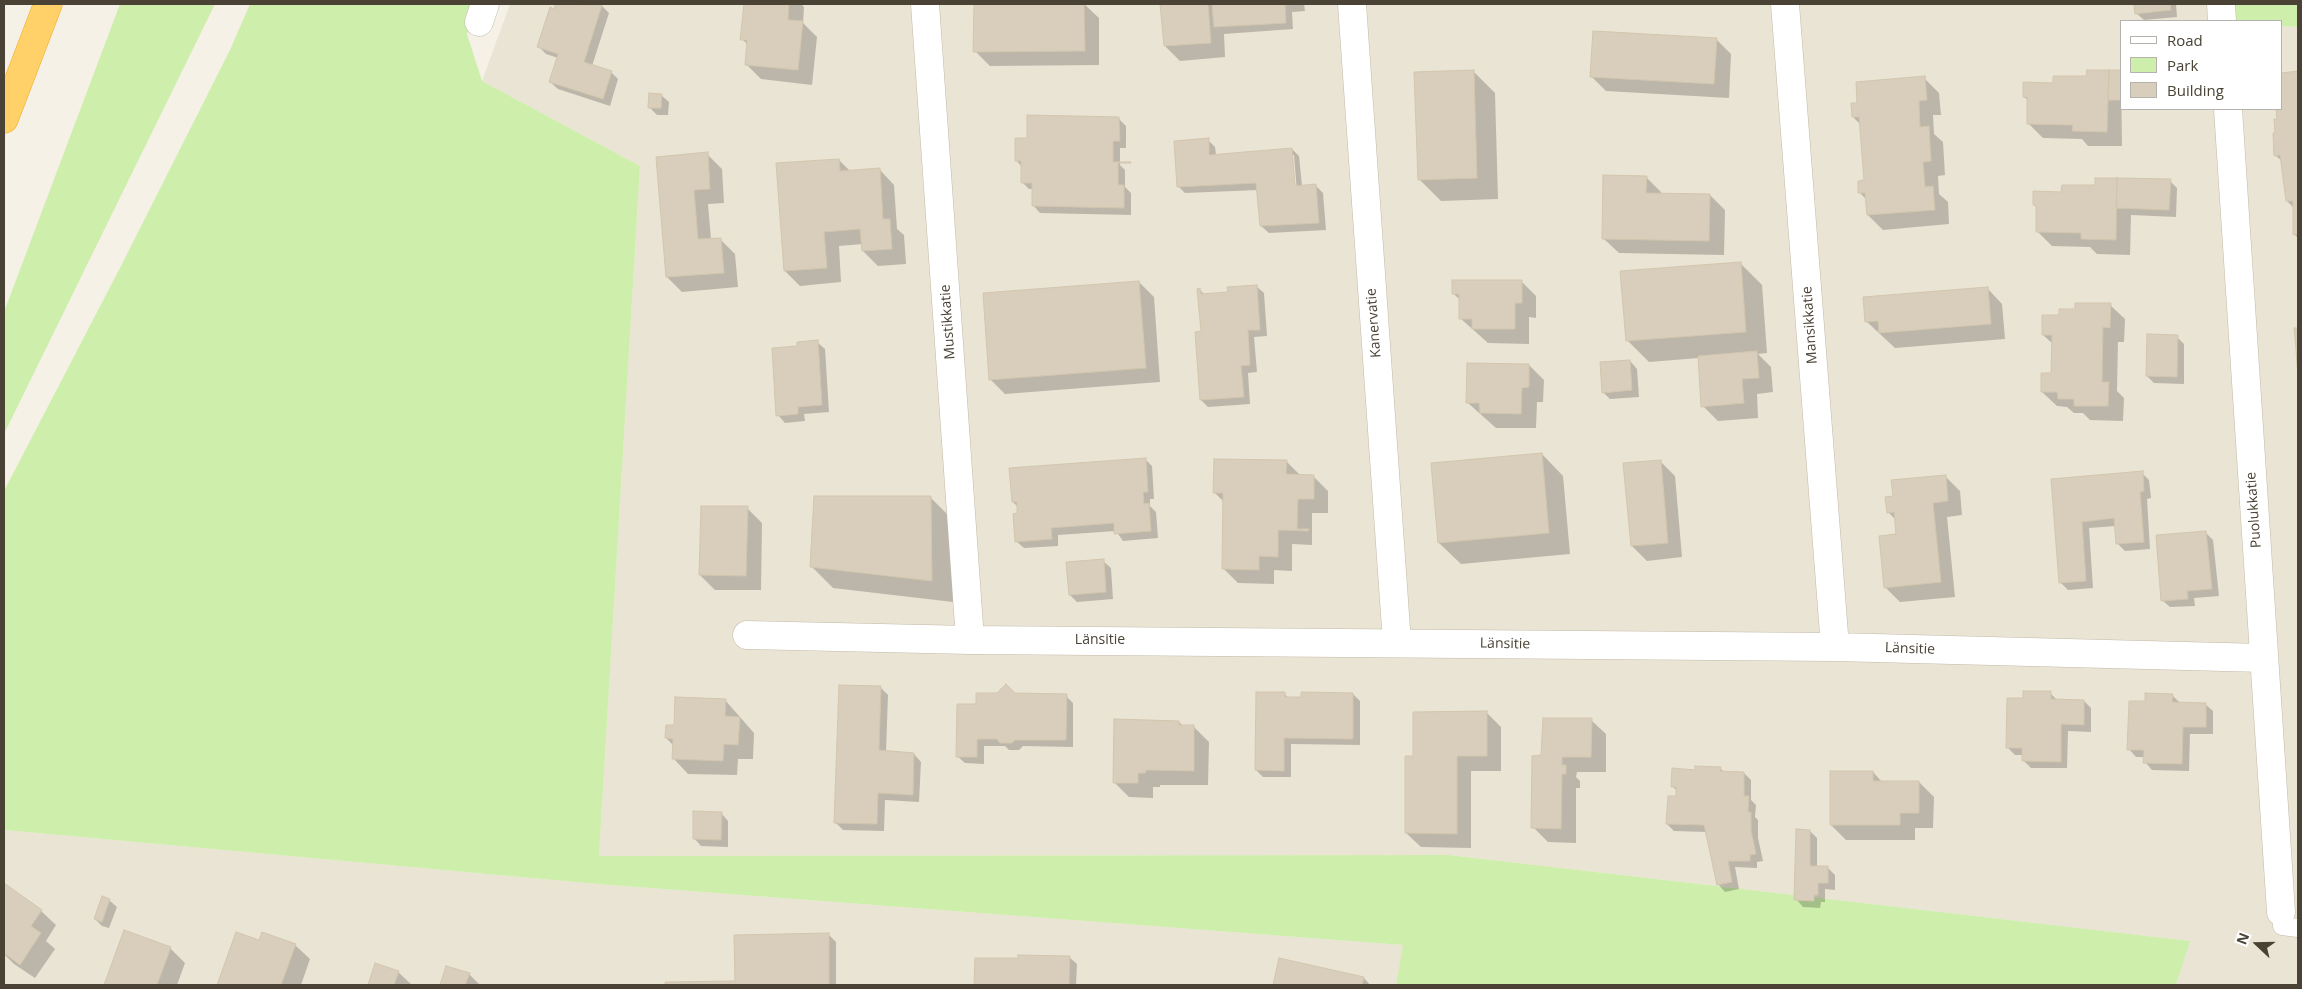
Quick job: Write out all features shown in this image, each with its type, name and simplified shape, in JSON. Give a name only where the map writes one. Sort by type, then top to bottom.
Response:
[{"type":"highway","points":[[4,119],[48,4]]},
{"type":"street","name":"Mustikkatie","points":[[925,4],[970,640]]},
{"type":"street","name":"Kanervatie","points":[[1352,4],[1397,642]]},
{"type":"street","name":"Mansikkatie","points":[[1785,4],[1835,647]]},
{"type":"street","points":[[2221,4],[2222,20]]},
{"type":"street","name":"Puolukkatie","points":[[2228,110],[2263,658],[2290,920]]},
{"type":"street","name":"Länsitie","points":[[747,636],[970,640],[1835,647],[2263,658]]},
{"type":"shaded area","points":[[510,4],[2232,4],[2233,20],[2120,20],[2120,110],[2282,110],[2282,26],[2298,27],[2298,985],[2176,985],[2189,941],[1449,855],[599,856],[640,166],[482,81]]},
{"type":"shaded area","points":[[4,830],[597,884],[1404,945],[1396,985],[4,985]]},
{"type":"green space","points":[[120,4],[215,4],[4,434],[4,312]]},
{"type":"green space","points":[[250,4],[477,4],[467,34],[482,81],[640,166],[599,856],[1449,855],[2190,941],[2176,985],[1396,985],[1403,945],[597,884],[4,830],[4,491],[121,266],[230,50]]},
{"type":"green space","points":[[2232,4],[2298,4],[2298,27],[2282,26],[2282,20],[2233,20]]},
{"type":"building","points":[[556,4],[602,5],[584,62],[612,71],[603,99],[549,82],[558,54],[537,47],[550,7],[554,9]]},
{"type":"building","points":[[744,4],[789,4],[788,20],[803,21],[798,70],[745,65],[747,40],[740,40]]},
{"type":"building","points":[[974,4],[1084,4],[1085,51],[973,52]]},
{"type":"building","points":[[1160,4],[1208,4],[1211,43],[1164,46]]},
{"type":"building","points":[[1212,4],[1298,4],[1285,5],[1286,23],[1214,27]]},
{"type":"building","points":[[2134,4],[2170,4],[2171,10],[2135,14]]},
{"type":"building","points":[[1593,31],[1717,38],[1714,84],[1590,77]]},
{"type":"building","points":[[1474,70],[1477,178],[1418,180],[1414,72]]},
{"type":"building","points":[[2087,70],[2109,70],[2107,132],[2072,131],[2073,125],[2027,124],[2027,97],[2023,97],[2023,82],[2053,83],[2053,76],[2086,76]]},
{"type":"building","points":[[2109,70],[2120,70],[2120,100],[2108,100]]},
{"type":"building","points":[[2298,71],[2298,234],[2293,235],[2293,201],[2286,201],[2280,155],[2274,156],[2274,119],[2277,119],[2276,110],[2282,110],[2282,73]]},
{"type":"building","points":[[1925,76],[1927,100],[1919,101],[1920,127],[1929,126],[1931,161],[1923,162],[1925,187],[1933,186],[1935,210],[1867,215],[1865,193],[1858,193],[1858,181],[1864,180],[1859,117],[1852,117],[1851,103],[1857,103],[1856,82]]},
{"type":"building","points":[[649,93],[662,94],[661,108],[648,108]]},
{"type":"building","points":[[1027,115],[1119,117],[1120,141],[1113,141],[1113,162],[1131,162],[1118,163],[1118,185],[1124,185],[1124,208],[1032,206],[1032,183],[1021,183],[1021,161],[1015,161],[1015,138],[1027,138]]},
{"type":"building","points":[[1209,138],[1209,155],[1292,148],[1295,186],[1316,184],[1319,223],[1260,226],[1256,183],[1177,187],[1174,141]]},
{"type":"building","points":[[708,152],[710,189],[694,190],[698,239],[721,238],[724,273],[666,277],[656,157]]},
{"type":"building","points":[[839,159],[840,171],[880,168],[883,219],[890,219],[892,249],[862,251],[860,229],[824,232],[827,268],[784,271],[776,163]]},
{"type":"building","points":[[1603,175],[1647,176],[1646,193],[1710,194],[1709,241],[1602,239]]},
{"type":"building","points":[[2095,178],[2117,178],[2116,240],[2081,239],[2081,233],[2036,232],[2036,206],[2033,205],[2033,191],[2061,192],[2062,185],[2095,185]]},
{"type":"building","points":[[2117,178],[2171,179],[2169,210],[2116,208]]},
{"type":"building","points":[[1741,262],[1746,332],[1626,341],[1620,271]]},
{"type":"building","points":[[1452,280],[1522,280],[1522,303],[1515,303],[1515,329],[1472,329],[1472,319],[1459,319],[1459,294],[1452,294]]},
{"type":"building","points":[[1139,281],[1146,368],[989,380],[983,293]]},
{"type":"building","points":[[1257,285],[1260,330],[1248,330],[1250,365],[1241,366],[1244,397],[1200,400],[1195,332],[1201,331],[1197,289],[1200,288],[1201,294],[1228,292],[1227,287]]},
{"type":"building","points":[[1988,287],[1991,324],[1879,333],[1878,321],[1865,322],[1863,297]]},
{"type":"building","points":[[2075,303],[2111,303],[2110,328],[2103,327],[2102,382],[2109,382],[2108,406],[2074,406],[2074,399],[2058,399],[2057,392],[2041,392],[2041,373],[2051,373],[2052,335],[2042,335],[2042,315],[2059,315],[2059,309],[2075,309]]},
{"type":"building","points":[[2294,328],[2298,328],[2298,378],[2296,349]]},
{"type":"building","points":[[2147,334],[2178,335],[2177,377],[2146,376]]},
{"type":"building","points":[[818,340],[822,405],[798,407],[798,414],[776,416],[772,348],[797,346],[797,342]]},
{"type":"building","points":[[1757,351],[1759,378],[1742,379],[1744,403],[1701,407],[1698,356]]},
{"type":"building","points":[[1630,360],[1632,390],[1602,393],[1600,362]]},
{"type":"building","points":[[1467,363],[1529,364],[1529,387],[1522,388],[1521,414],[1480,413],[1479,403],[1466,403]]},
{"type":"building","points":[[1542,453],[1549,533],[1438,543],[1431,463]]},
{"type":"building","points":[[1146,458],[1148,492],[1143,492],[1144,504],[1149,503],[1151,531],[1114,534],[1114,523],[1051,528],[1052,539],[1015,542],[1013,514],[1017,513],[1017,502],[1012,502],[1009,468]]},
{"type":"building","points":[[1214,459],[1287,460],[1286,474],[1314,475],[1314,499],[1298,499],[1297,529],[1309,529],[1308,531],[1278,530],[1278,557],[1259,556],[1259,570],[1222,569],[1223,493],[1213,493]]},
{"type":"building","points":[[1661,460],[1668,543],[1631,546],[1623,463]]},
{"type":"building","points":[[2143,471],[2144,491],[2140,492],[2144,542],[2116,544],[2114,518],[2082,522],[2086,581],[2059,583],[2051,479]]},
{"type":"building","points":[[1946,475],[1948,501],[1933,503],[1941,582],[1884,588],[1879,536],[1896,534],[1894,512],[1887,513],[1885,497],[1893,496],[1891,480]]},
{"type":"building","points":[[814,496],[931,496],[932,581],[810,567]]},
{"type":"building","points":[[701,506],[748,506],[746,576],[699,575]]},
{"type":"building","points":[[2206,531],[2212,589],[2187,591],[2188,599],[2161,601],[2156,535]]},
{"type":"building","points":[[1104,559],[1106,592],[1069,595],[1066,562]]},
{"type":"building","points":[[1006,684],[1015,693],[1067,694],[1066,740],[1015,740],[1012,743],[1000,743],[997,739],[977,739],[977,757],[956,757],[957,704],[976,704],[976,693],[997,693]]},
{"type":"building","points":[[839,685],[881,686],[879,750],[914,753],[913,795],[878,793],[877,824],[834,823]]},
{"type":"building","points":[[2023,691],[2051,691],[2051,699],[2084,700],[2084,725],[2061,724],[2061,762],[2022,761],[2022,748],[2006,748],[2007,698],[2023,698]]},
{"type":"building","points":[[1256,692],[1285,692],[1285,697],[1301,697],[1301,692],[1353,693],[1353,739],[1284,738],[1284,771],[1255,770]]},
{"type":"building","points":[[2145,693],[2173,694],[2172,702],[2206,703],[2206,727],[2183,727],[2182,764],[2143,763],[2144,750],[2127,750],[2129,701],[2145,701]]},
{"type":"building","points":[[675,697],[726,699],[725,716],[740,717],[738,745],[724,744],[723,761],[672,759],[673,739],[665,738],[666,725],[674,725]]},
{"type":"building","points":[[1487,711],[1487,756],[1457,756],[1457,834],[1405,833],[1405,756],[1413,756],[1413,712]]},
{"type":"building","points":[[1543,718],[1592,718],[1591,757],[1562,757],[1562,765],[1566,765],[1566,774],[1562,774],[1561,829],[1531,828],[1532,756],[1541,755]]},
{"type":"building","points":[[1114,719],[1179,721],[1179,725],[1194,725],[1194,771],[1146,770],[1145,773],[1138,773],[1138,783],[1113,783]]},
{"type":"building","points":[[1695,766],[1721,767],[1720,771],[1744,772],[1744,796],[1749,796],[1748,812],[1751,812],[1751,830],[1756,854],[1750,855],[1750,861],[1728,861],[1732,882],[1717,885],[1704,825],[1666,824],[1668,796],[1676,796],[1676,787],[1671,787],[1672,768],[1695,770]]},
{"type":"building","points":[[1830,771],[1873,771],[1873,781],[1919,781],[1919,813],[1900,813],[1900,825],[1830,825]]},
{"type":"building","points":[[693,811],[722,812],[721,840],[693,839]]},
{"type":"building","points":[[1796,829],[1810,830],[1810,866],[1828,866],[1828,883],[1818,883],[1818,895],[1814,895],[1814,901],[1794,900]]},
{"type":"building","points":[[4,883],[42,910],[31,926],[41,933],[20,965],[4,953]]},
{"type":"building","points":[[102,896],[110,899],[102,922],[94,919]]},
{"type":"building","points":[[124,930],[171,947],[157,985],[104,985]]},
{"type":"building","points":[[236,932],[259,940],[262,932],[296,944],[281,985],[217,985]]},
{"type":"building","points":[[829,933],[829,985],[665,985],[665,982],[735,981],[734,935]]},
{"type":"building","points":[[1018,955],[1070,956],[1069,985],[974,985],[975,958],[1018,958]]},
{"type":"building","points":[[1279,958],[1364,977],[1362,985],[1273,985]]},
{"type":"building","points":[[375,963],[399,971],[394,985],[368,985]]},
{"type":"building","points":[[446,966],[470,973],[465,985],[440,985]]}]
